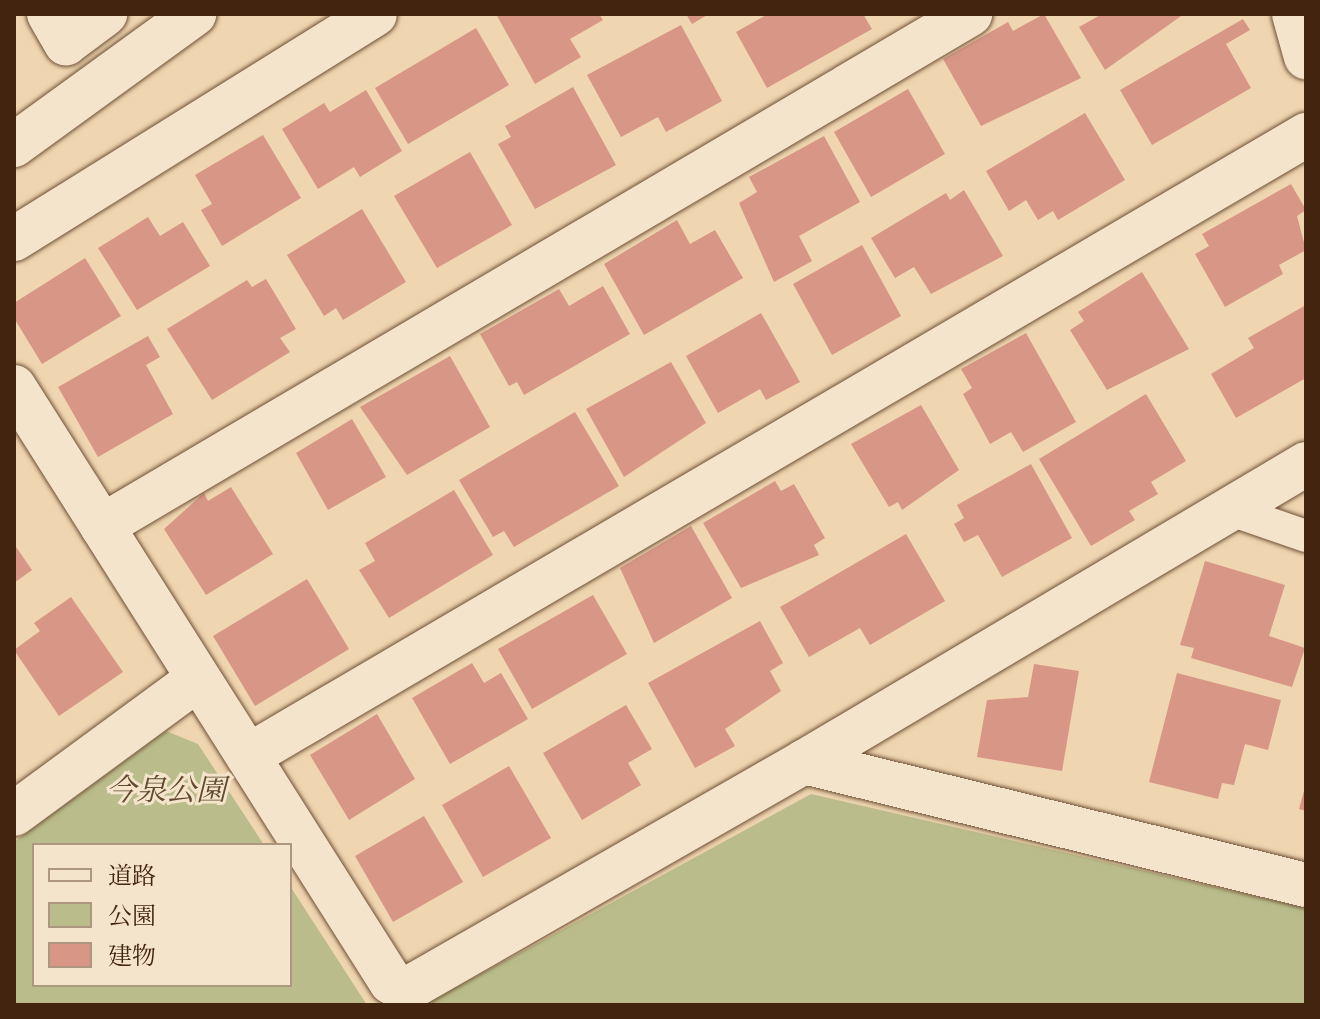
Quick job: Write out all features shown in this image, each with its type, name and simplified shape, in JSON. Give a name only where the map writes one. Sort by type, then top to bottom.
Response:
[{"type":"street","points":[[49,14],[66,43],[105,14]]},
{"type":"street","points":[[14,145],[194,14]]},
{"type":"street","points":[[14,239],[375,14]]},
{"type":"street","points":[[102,526],[970,14]]},
{"type":"street","points":[[1294,14],[1306,57]]},
{"type":"street","points":[[248,756],[1306,135]]},
{"type":"street","points":[[14,387],[28,440],[102,526],[391,982],[406,990],[804,762],[1306,464]]},
{"type":"street","points":[[14,814],[198,679]]},
{"type":"street","points":[[804,762],[1306,885]]},
{"type":"lane","points":[[1231,510],[1306,536]]},
{"type":"green space","name":"今泉公園","points":[[166,731],[198,744],[263,843],[32,843],[32,987],[292,987],[292,889],[367,1005],[14,1005],[14,842]]},
{"type":"green space","points":[[811,794],[1306,908],[1306,1005],[424,1005]]},
{"type":"building","points":[[496,14],[599,14],[603,20],[570,39],[581,57],[535,84]]},
{"type":"building","points":[[686,14],[709,14],[692,24]]},
{"type":"building","points":[[768,14],[863,14],[872,29],[767,88],[736,32]]},
{"type":"building","points":[[1044,14],[1081,78],[981,126],[943,59],[1008,22],[1013,31]]},
{"type":"building","points":[[1102,14],[1184,14],[1105,70],[1079,27]]},
{"type":"building","points":[[1243,19],[1250,30],[1226,44],[1251,88],[1152,145],[1120,90]]},
{"type":"building","points":[[681,25],[722,101],[666,132],[658,117],[621,137],[587,75]]},
{"type":"building","points":[[476,28],[509,85],[408,144],[375,88]]},
{"type":"building","points":[[573,87],[616,165],[535,209],[498,144],[511,137],[505,126]]},
{"type":"building","points":[[908,89],[945,154],[871,197],[834,132]]},
{"type":"building","points":[[366,90],[402,151],[360,177],[354,167],[318,189],[282,129],[324,103],[330,112]]},
{"type":"building","points":[[1085,113],[1125,180],[1058,220],[1053,211],[1038,220],[1026,200],[1009,211],[986,171]]},
{"type":"building","points":[[263,135],[301,198],[222,246],[201,210],[212,204],[195,175]]},
{"type":"building","points":[[824,136],[860,202],[799,236],[812,261],[774,282],[739,203],[757,192],[749,177]]},
{"type":"building","points":[[470,152],[512,225],[437,268],[394,196]]},
{"type":"building","points":[[1291,184],[1306,210],[1297,216],[1306,250],[1279,265],[1283,274],[1225,307],[1195,254],[1209,246],[1202,234]]},
{"type":"building","points":[[964,190],[1003,256],[931,294],[914,267],[895,278],[871,238],[946,193],[950,200]]},
{"type":"building","points":[[362,209],[406,282],[343,320],[336,308],[324,316],[287,255]]},
{"type":"building","points":[[148,217],[160,236],[183,222],[210,266],[137,310],[98,248]]},
{"type":"building","points":[[677,220],[690,244],[715,230],[743,278],[644,335],[604,264]]},
{"type":"building","points":[[862,245],[901,316],[832,355],[793,284]]},
{"type":"building","points":[[85,258],[121,316],[42,364],[14,318],[14,303]]},
{"type":"building","points":[[1142,272],[1189,349],[1107,390],[1070,330],[1084,321],[1078,312]]},
{"type":"building","points":[[266,279],[296,329],[280,338],[290,352],[212,400],[167,329],[247,280],[252,287]]},
{"type":"building","points":[[603,286],[630,334],[524,395],[517,382],[509,386],[480,334],[559,289],[569,306]]},
{"type":"building","points":[[1306,305],[1306,378],[1236,418],[1211,374],[1254,348],[1248,338]]},
{"type":"building","points":[[761,313],[800,382],[766,400],[760,389],[718,413],[686,356]]},
{"type":"building","points":[[1026,333],[1076,422],[1023,452],[1011,432],[990,444],[963,394],[972,388],[961,369]]},
{"type":"building","points":[[148,336],[160,357],[146,365],[173,414],[98,457],[58,387]]},
{"type":"building","points":[[450,356],[490,427],[407,475],[360,407]]},
{"type":"building","points":[[671,362],[706,423],[624,477],[586,409]]},
{"type":"building","points":[[1146,394],[1186,461],[1151,482],[1158,494],[1129,511],[1135,520],[1091,546],[1039,459]]},
{"type":"building","points":[[921,405],[959,470],[902,510],[898,502],[889,507],[851,444]]},
{"type":"building","points":[[575,412],[619,486],[514,547],[504,531],[493,537],[459,480]]},
{"type":"building","points":[[352,419],[386,477],[328,510],[296,453]]},
{"type":"building","points":[[1031,464],[1072,538],[1002,577],[978,535],[964,542],[954,524],[964,518],[957,505]]},
{"type":"building","points":[[775,481],[781,491],[794,484],[825,538],[814,545],[819,555],[741,588],[703,523]]},
{"type":"building","points":[[231,487],[273,554],[206,595],[164,529],[204,493],[208,501]]},
{"type":"building","points":[[454,490],[493,555],[389,618],[359,570],[375,561],[365,543]]},
{"type":"building","points":[[691,526],[732,598],[654,643],[620,568]]},
{"type":"building","points":[[906,534],[945,601],[870,645],[860,628],[809,657],[780,607]]},
{"type":"building","points":[[14,544],[32,570],[14,583]]},
{"type":"building","points":[[1205,561],[1285,585],[1269,636],[1305,648],[1292,687],[1191,658],[1194,648],[1180,645]]},
{"type":"building","points":[[307,579],[349,649],[255,706],[213,636]]},
{"type":"building","points":[[593,595],[627,654],[532,709],[498,649]]},
{"type":"building","points":[[71,597],[123,672],[59,716],[14,650],[40,631],[34,623]]},
{"type":"building","points":[[760,621],[783,663],[770,671],[781,691],[725,729],[735,746],[695,768],[648,683]]},
{"type":"building","points":[[472,663],[484,683],[501,673],[528,719],[450,764],[412,698]]},
{"type":"building","points":[[1034,664],[1079,671],[1062,771],[977,757],[987,700],[1028,697]]},
{"type":"building","points":[[1177,673],[1281,700],[1268,750],[1245,744],[1234,785],[1222,783],[1218,799],[1149,782]]},
{"type":"building","points":[[626,705],[652,749],[628,763],[641,785],[582,820],[543,753]]},
{"type":"building","points":[[377,714],[415,779],[349,820],[310,755]]},
{"type":"building","points":[[509,766],[551,838],[483,877],[442,805]]},
{"type":"building","points":[[1306,787],[1306,811],[1299,809]]},
{"type":"building","points":[[424,816],[463,882],[393,922],[355,856]]}]
